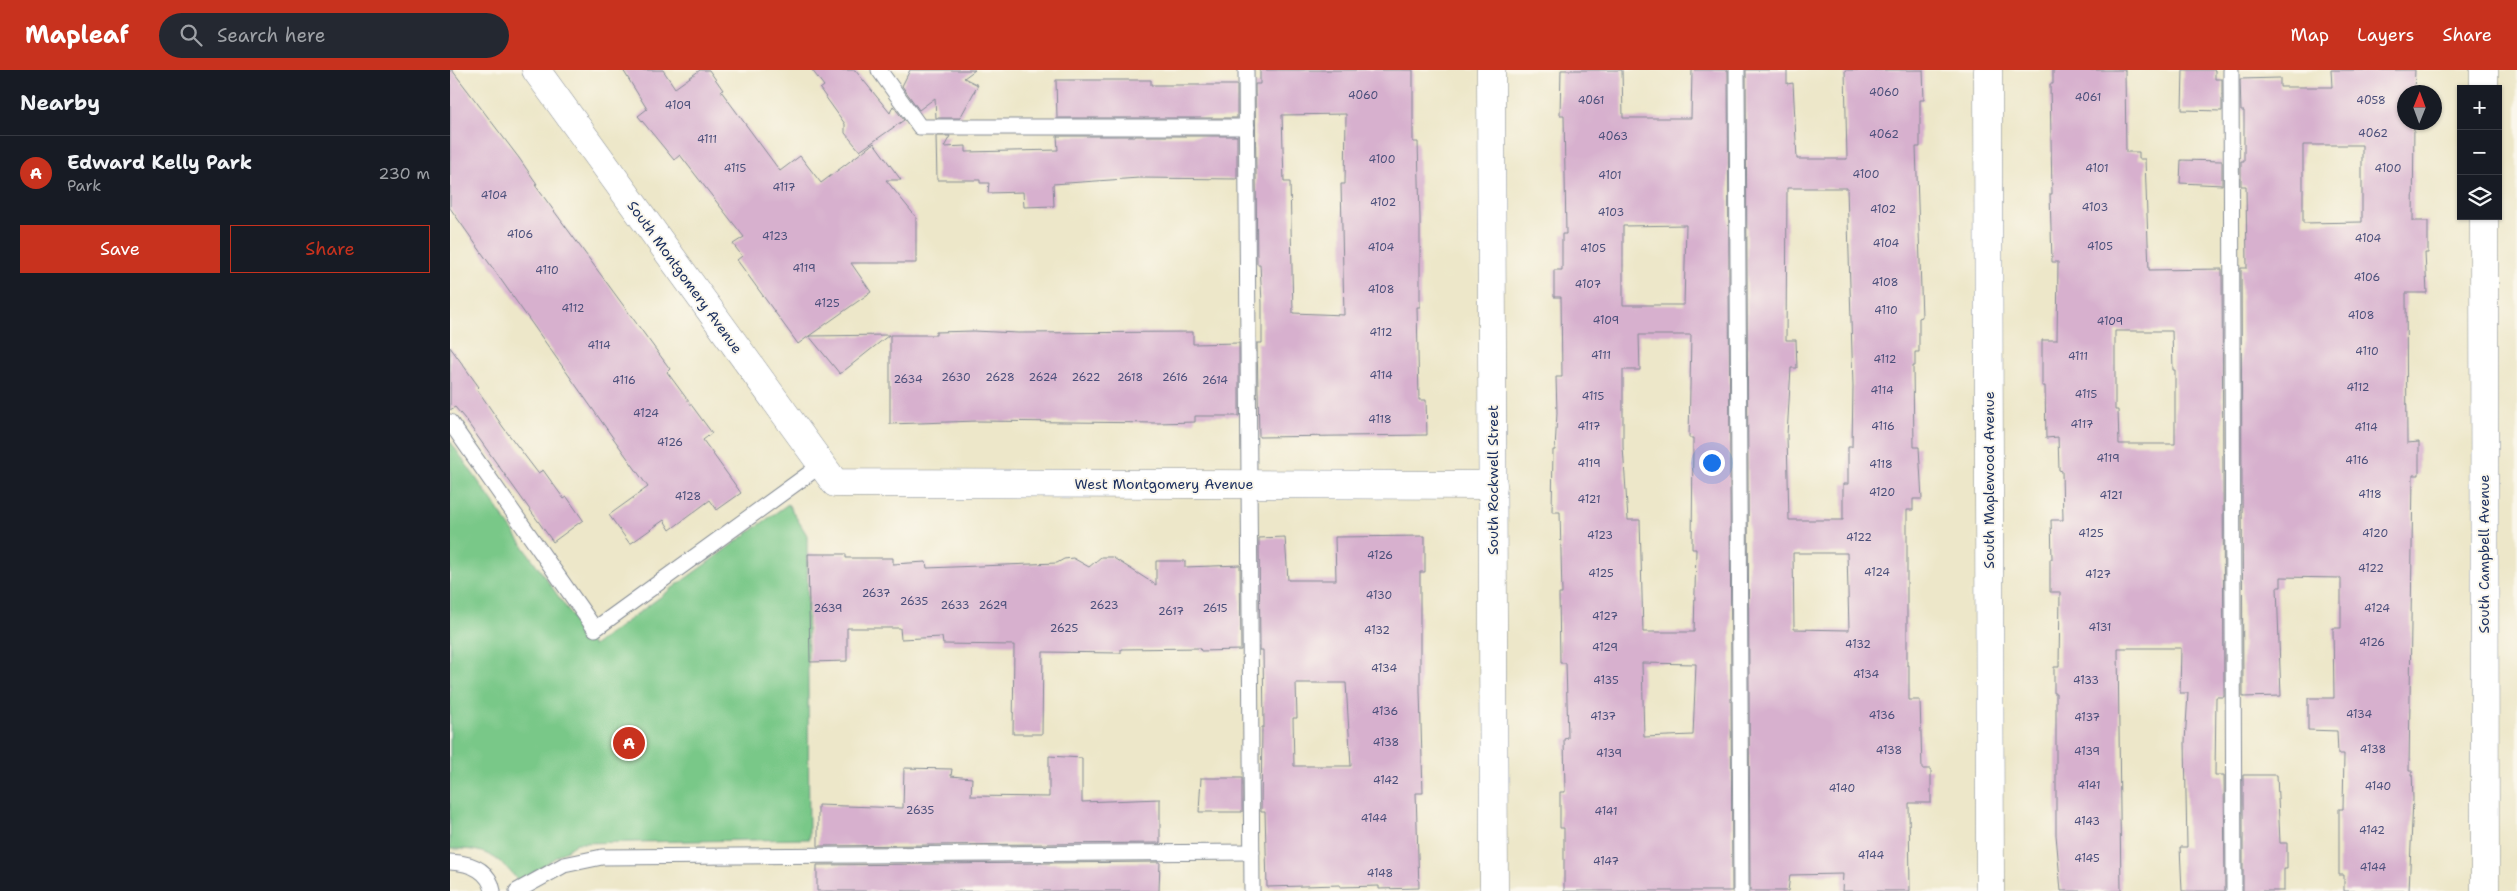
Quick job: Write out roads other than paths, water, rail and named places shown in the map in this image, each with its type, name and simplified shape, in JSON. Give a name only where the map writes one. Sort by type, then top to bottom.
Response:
[{"type":"street","name":"South Montgomery Avenue","points":[[536,70],[828,474]]},
{"type":"street","name":"South Rockwell Street","points":[[1491,70],[1494,891]]},
{"type":"street","name":"South Maplewood Avenue","points":[[1988,70],[1990,891]]},
{"type":"street","points":[[2484,70],[2484,85]]},
{"type":"street","name":"South Campbell Avenue","points":[[2484,220],[2485,891]]},
{"type":"street","name":"West Montgomery Avenue","points":[[828,474],[1249,485],[1493,485]]},
{"type":"lane","points":[[879,70],[920,126],[1247,127]]},
{"type":"lane","points":[[1246,70],[1252,891]]},
{"type":"lane","points":[[1737,70],[1740,891]]},
{"type":"lane","points":[[2232,70],[2234,891]]},
{"type":"lane","points":[[450,422],[595,628],[828,474]]},
{"type":"lane","points":[[516,891],[564,866],[602,857],[1252,852]]},
{"type":"lane","points":[[450,862],[465,863],[476,867],[484,873],[493,891]]},
{"type":"place","name":"Edward Kelly Park","points":[[629,743]]}]
